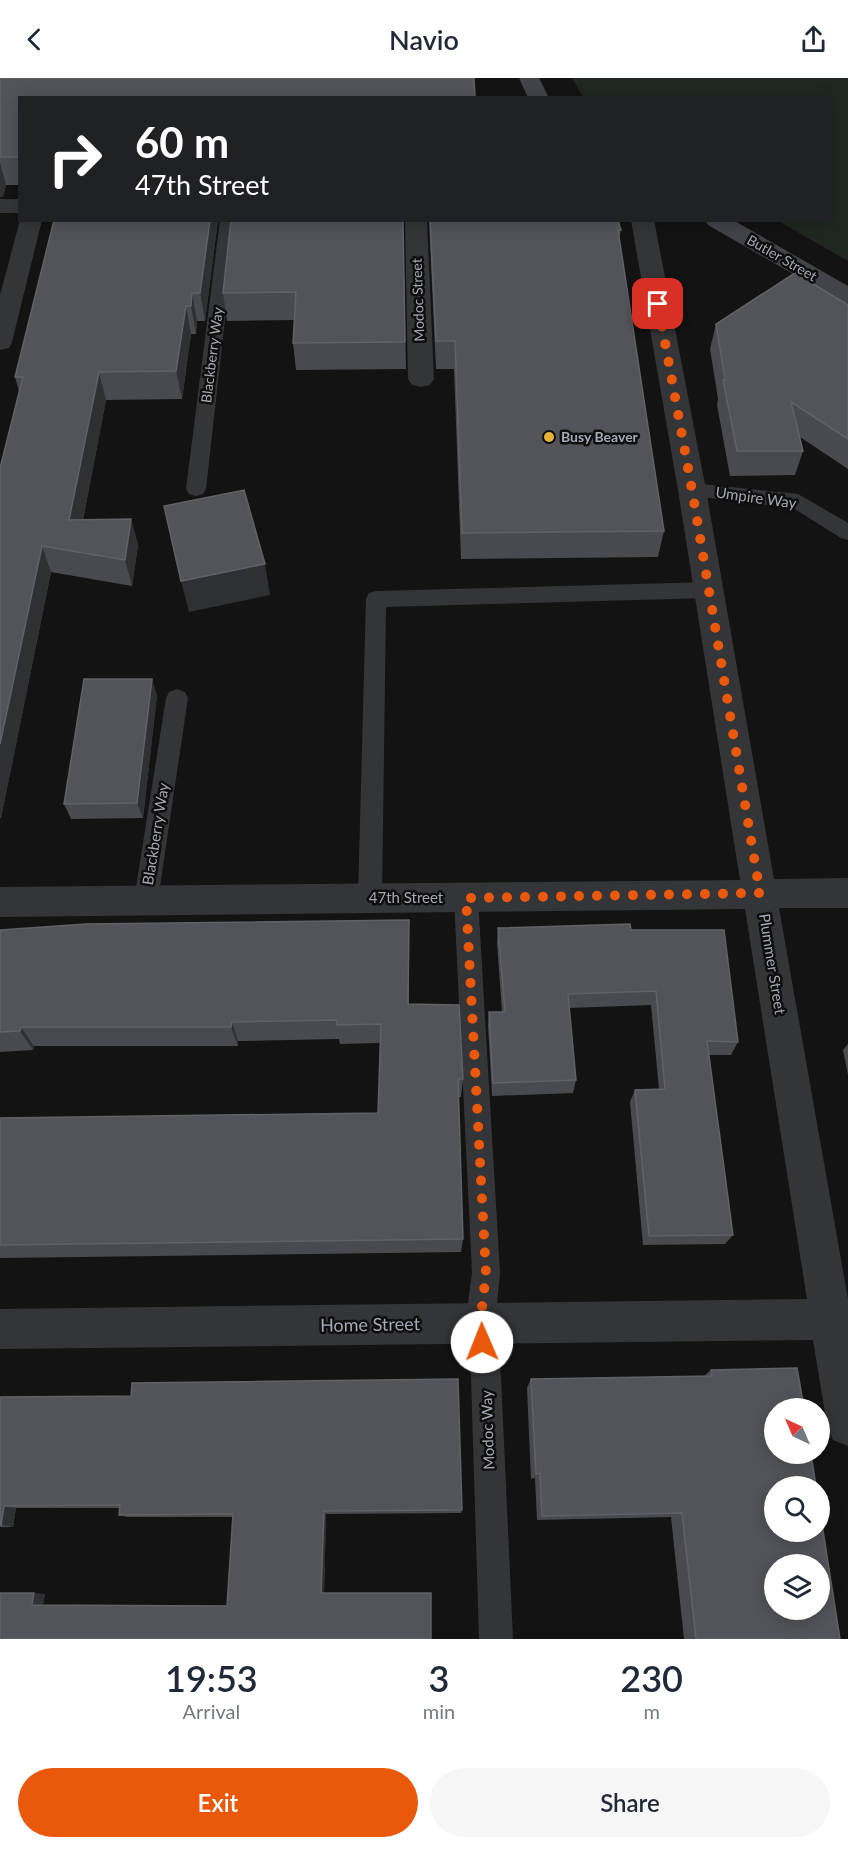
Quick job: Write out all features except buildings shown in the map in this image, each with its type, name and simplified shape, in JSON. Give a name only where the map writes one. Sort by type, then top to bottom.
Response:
[{"type":"main road","points":[[529,78],[538,96]]},
{"type":"main road","name":"Butler Street","points":[[719,222],[848,296]]},
{"type":"street","points":[[0,206],[18,206]]},
{"type":"street","points":[[0,342],[30,222]]},
{"type":"street","name":"Modoc Street","points":[[416,222],[421,379]]},
{"type":"street","name":"Plummer Street","points":[[642,222],[692,490],[760,893],[839,1319],[848,1425]]},
{"type":"street","name":"47th Street","points":[[0,902],[848,892]]},
{"type":"street","name":"Home Street","points":[[0,1329],[839,1319]]},
{"type":"lane","name":"Blackberry Way","points":[[196,489],[228,222]]},
{"type":"lane","name":"Umpire Way","points":[[692,490],[798,501],[848,533]]},
{"type":"lane","points":[[370,898],[376,599],[709,590]]},
{"type":"lane","name":"Blackberry Way","points":[[146,900],[177,698]]},
{"type":"lane","name":"Modoc Way","points":[[466,898],[486,1274],[480,1324],[486,1377],[496,1639]]},
{"type":"shaded area","points":[[572,78],[848,78],[848,261],[780,222],[831,222],[831,96],[582,96]]},
{"type":"place","name":"Busy Beaver","points":[[549,437]]},
{"type":"route","points":[[482,1342],[480,1324],[486,1274],[466,898],[760,893],[658,304]]}]
